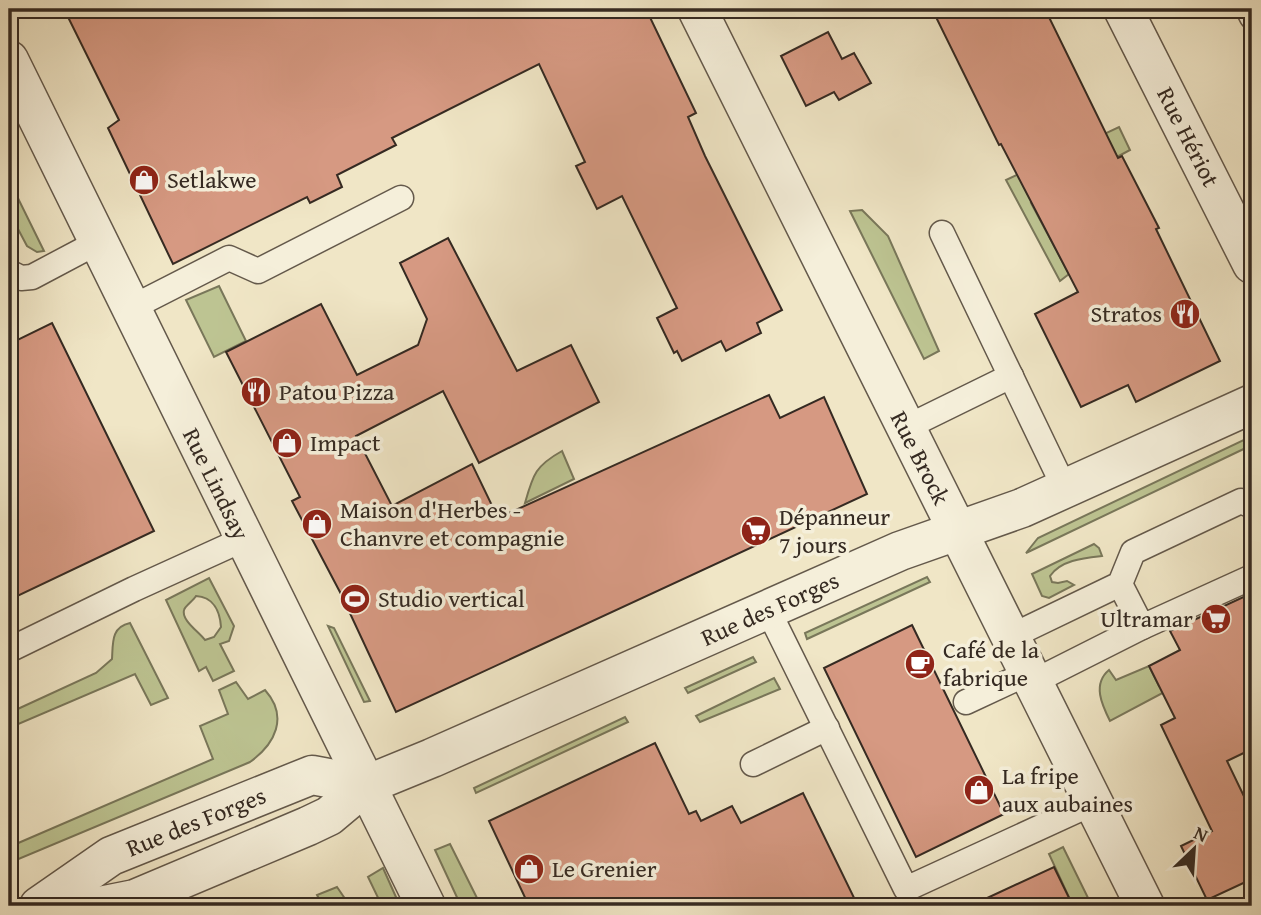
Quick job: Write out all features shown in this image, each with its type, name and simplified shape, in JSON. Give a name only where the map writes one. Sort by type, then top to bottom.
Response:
[{"type":"street","name":"Rue Brock","points":[[697,9],[1145,906]]},
{"type":"street","name":"Rue Hériot","points":[[1123,9],[1252,264]]},
{"type":"street","name":"Rue Lindsay","points":[[9,60],[426,906]]},
{"type":"street","name":"Rue des Forges","points":[[100,906],[135,899],[308,826],[328,816],[366,785],[900,551],[1022,508],[1252,404]]},
{"type":"street","name":"Rue des Forges","points":[[39,906],[111,856],[312,775],[366,785]]},
{"type":"lane","points":[[1248,9],[1252,17]]},
{"type":"lane","points":[[131,308],[229,258],[258,271],[401,198]]},
{"type":"lane","points":[[942,233],[1065,489]]},
{"type":"lane","points":[[9,272],[21,278],[32,277],[98,242]]},
{"type":"lane","points":[[905,428],[1011,376]]},
{"type":"lane","points":[[1010,637],[1120,584],[1133,552],[1241,501],[1252,506]]},
{"type":"lane","points":[[9,650],[134,589],[244,540]]},
{"type":"lane","points":[[966,702],[1031,678],[1252,577]]},
{"type":"lane","points":[[1120,584],[1142,627]]},
{"type":"lane","points":[[768,610],[906,897],[1093,803]]},
{"type":"lane","points":[[753,764],[827,728]]},
{"type":"green space","points":[[1119,127],[1130,150],[1031,203],[1069,274],[1060,281],[1006,180]]},
{"type":"green space","points":[[9,180],[44,251],[37,252],[27,246],[9,212]]},
{"type":"green space","points":[[862,210],[888,236],[939,351],[924,359],[850,211]]},
{"type":"green space","points":[[219,286],[246,341],[214,357],[186,300]]},
{"type":"green space","points":[[1252,436],[1252,445],[1026,553],[1038,538]]},
{"type":"green space","points":[[562,451],[574,479],[525,503],[536,472]]},
{"type":"green space","points":[[1094,544],[1102,556],[1067,563],[1050,576],[1052,582],[1067,581],[1074,585],[1049,598],[1042,596],[1032,574]]},
{"type":"green space","points":[[927,577],[930,582],[807,639],[805,633]]},
{"type":"green space","points":[[209,578],[234,626],[229,641],[220,644],[234,671],[213,681],[206,667],[199,671],[166,600]],"holes":[[[196,596],[215,606],[221,627],[214,637],[205,640],[184,614],[185,608]]]},
{"type":"green space","points":[[130,623],[168,698],[151,705],[135,674],[9,728],[9,713],[96,673],[112,659],[116,632]]},
{"type":"green space","points":[[328,626],[334,628],[370,701],[364,702]]},
{"type":"green space","points":[[753,657],[756,662],[688,693],[685,688]]},
{"type":"green space","points":[[1149,666],[1159,686],[1187,680],[1110,721],[1100,695],[1104,676],[1109,670],[1116,680]]},
{"type":"green space","points":[[774,678],[780,689],[700,722],[696,716]]},
{"type":"green space","points":[[236,682],[248,699],[265,690],[276,710],[276,729],[259,755],[250,762],[9,863],[9,847],[213,759],[200,726],[228,714],[219,690]]},
{"type":"green space","points":[[625,717],[628,722],[476,793],[474,788]]},
{"type":"green space","points":[[450,844],[481,906],[461,906],[435,850]]},
{"type":"green space","points":[[1063,847],[1092,906],[1073,906],[1049,854]]},
{"type":"green space","points":[[383,868],[400,906],[382,906],[368,877]]},
{"type":"green space","points":[[337,887],[350,906],[323,906],[317,895]]},
{"type":"building","points":[[64,9],[646,9],[696,113],[688,117],[705,156],[782,310],[757,323],[761,333],[726,351],[721,341],[682,361],[677,351],[674,353],[657,318],[677,308],[622,196],[597,209],[576,166],[585,162],[539,64],[392,138],[396,145],[337,175],[342,187],[310,203],[307,197],[173,264],[108,128],[119,120]]},
{"type":"building","points":[[932,9],[1045,9],[1118,158],[1122,156],[1159,228],[1156,229],[1220,361],[1136,402],[1128,385],[1081,407],[1035,314],[1078,292],[1001,144],[999,145]]},
{"type":"building","points":[[828,32],[842,59],[854,53],[871,83],[839,100],[834,92],[806,106],[781,56]]},
{"type":"building","points":[[448,238],[517,371],[571,345],[599,402],[479,463],[443,391],[356,436],[392,506],[472,464],[498,518],[769,395],[780,418],[824,397],[867,494],[396,712],[341,594],[292,501],[300,497],[226,352],[321,304],[357,375],[418,345],[427,319],[400,263]]},
{"type":"building","points":[[52,323],[154,531],[9,600],[9,344]]},
{"type":"building","points":[[1252,593],[1252,749],[1227,761],[1252,813],[1252,879],[1207,900],[1181,846],[1212,831],[1161,725],[1175,718],[1149,666],[1180,650],[1170,631]]},
{"type":"building","points":[[912,625],[1004,814],[916,857],[824,668]]},
{"type":"building","points":[[655,743],[689,814],[696,811],[701,821],[732,806],[741,823],[803,793],[858,906],[529,906],[489,821]]},
{"type":"building","points":[[1054,867],[1073,906],[970,906]]},
{"type":"place","name":"Setlakwe","points":[[144,180]]},
{"type":"place","name":"Stratos","points":[[1185,314]]},
{"type":"place","name":"Patou Pizza","points":[[256,392]]},
{"type":"place","name":"Impact","points":[[287,443]]},
{"type":"place","name":"Maison d'Herbes - Chanvre et compagnie","points":[[317,524]]},
{"type":"place","name":"Dépanneur 7 jours","points":[[756,531]]},
{"type":"place","name":"Studio vertical","points":[[355,599]]},
{"type":"place","name":"Ultramar","points":[[1216,619]]},
{"type":"place","name":"Café de la fabrique","points":[[920,664]]},
{"type":"place","name":"La fripe aux aubaines","points":[[979,790]]},
{"type":"place","name":"Le Grenier","points":[[529,869]]}]
